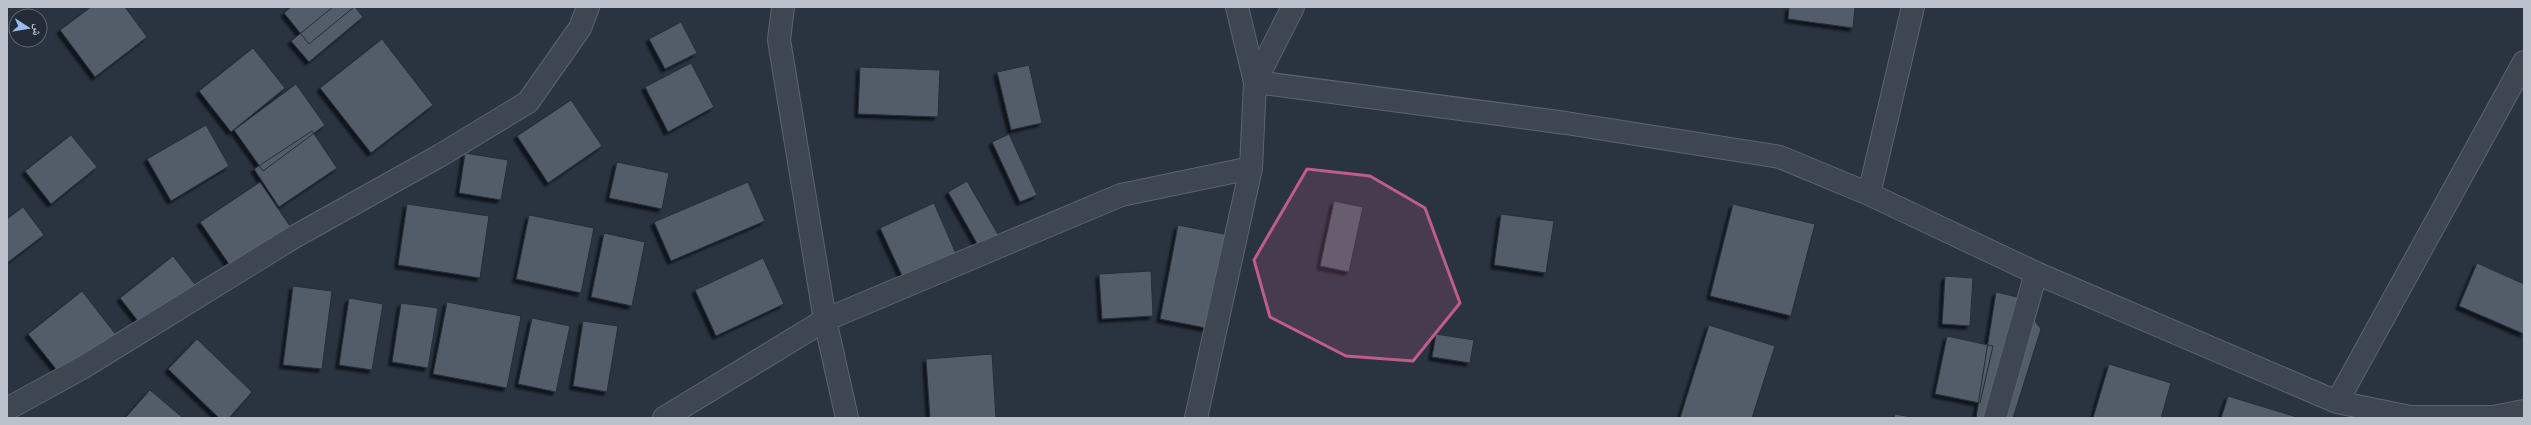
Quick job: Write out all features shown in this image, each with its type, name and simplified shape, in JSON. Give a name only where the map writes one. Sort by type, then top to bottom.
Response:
[{"type":"street","points":[[7,409],[82,368],[294,237],[441,155],[528,102],[580,28],[588,7]]},
{"type":"street","points":[[783,7],[779,40],[825,320],[847,418]]},
{"type":"street","points":[[1196,418],[1251,168],[1255,82],[1237,7]]},
{"type":"street","points":[[1255,82],[1293,7]]},
{"type":"street","points":[[1869,194],[1913,7]]},
{"type":"street","points":[[2337,402],[2524,62]]},
{"type":"street","points":[[1255,82],[1566,123],[1780,157],[1869,194],[2036,273],[2337,402],[2410,417],[2493,417],[2524,411]]},
{"type":"street","points":[[664,418],[825,320],[1121,194],[1251,168]]},
{"type":"street","points":[[1995,418],[2036,273]]},
{"type":"highlighted area","points":[[1307,169],[1370,176],[1425,208],[1460,303],[1413,361],[1346,356],[1270,317],[1254,260]]},
{"type":"building","points":[[91,7],[125,7],[147,37],[95,77],[60,30]]},
{"type":"building","points":[[291,7],[354,7],[309,44],[284,13]]},
{"type":"building","points":[[333,7],[355,7],[363,17],[309,62],[291,41]]},
{"type":"building","points":[[1789,7],[1855,7],[1853,28],[1788,19]]},
{"type":"building","points":[[681,22],[697,53],[665,69],[649,39]]},
{"type":"building","points":[[382,39],[433,105],[371,153],[320,88]]},
{"type":"building","points":[[253,48],[285,88],[231,132],[199,91]]},
{"type":"building","points":[[691,63],[714,107],[668,132],[645,87]]},
{"type":"building","points":[[1029,65],[1042,123],[1011,130],[997,72]]},
{"type":"building","points":[[860,67],[940,70],[938,117],[858,114]]},
{"type":"building","points":[[296,84],[325,125],[263,171],[234,130]]},
{"type":"building","points":[[571,100],[602,146],[548,183],[517,136]]},
{"type":"building","points":[[206,125],[229,166],[171,201],[147,159]]},
{"type":"building","points":[[312,131],[337,168],[279,207],[254,169]]},
{"type":"building","points":[[1009,134],[1037,195],[1020,202],[992,142]]},
{"type":"building","points":[[71,135],[97,167],[51,204],[25,171]]},
{"type":"building","points":[[465,153],[508,160],[501,200],[459,193]]},
{"type":"building","points":[[617,162],[669,173],[662,209],[609,198]]},
{"type":"building","points":[[967,181],[999,236],[979,247],[948,192]]},
{"type":"building","points":[[260,182],[292,229],[233,270],[200,222]]},
{"type":"building","points":[[748,182],[765,221],[671,261],[654,222]]},
{"type":"building","points":[[1334,201],[1363,207],[1349,272],[1320,266]]},
{"type":"building","points":[[934,203],[957,256],[904,280],[880,228]]},
{"type":"building","points":[[407,204],[489,216],[480,278],[398,265]]},
{"type":"building","points":[[1733,204],[1815,224],[1791,316],[1710,296]]},
{"type":"building","points":[[23,207],[44,235],[7,263],[7,219]]},
{"type":"building","points":[[1501,214],[1554,221],[1546,273],[1494,265]]},
{"type":"building","points":[[529,215],[594,228],[581,293],[516,279]]},
{"type":"building","points":[[1178,225],[1229,235],[1211,329],[1160,319]]},
{"type":"building","points":[[604,233],[645,242],[632,306],[591,297]]},
{"type":"building","points":[[173,256],[201,292],[148,334],[120,298]]},
{"type":"building","points":[[763,258],[784,304],[716,336],[695,290]]},
{"type":"building","points":[[2477,263],[2524,284],[2524,334],[2459,306]]},
{"type":"building","points":[[1151,271],[1153,316],[1102,319],[1099,274]]},
{"type":"building","points":[[1945,276],[1973,278],[1970,326],[1942,324]]},
{"type":"building","points":[[293,286],[332,291],[322,369],[283,365]]},
{"type":"building","points":[[82,291],[117,336],[64,379],[28,334]]},
{"type":"building","points":[[1996,292],[2017,297],[2041,329],[2013,418],[1976,418]]},
{"type":"building","points":[[349,298],[383,304],[372,370],[339,365]]},
{"type":"building","points":[[447,302],[521,316],[507,388],[433,374]]},
{"type":"building","points":[[401,303],[438,308],[428,368],[392,362]]},
{"type":"building","points":[[532,318],[570,326],[556,392],[518,384]]},
{"type":"building","points":[[583,321],[618,326],[607,392],[573,386]]},
{"type":"building","points":[[1709,325],[1775,346],[1752,418],[1680,418]]},
{"type":"building","points":[[1436,334],[1474,340],[1470,363],[1432,357]]},
{"type":"building","points":[[1947,336],[1993,346],[1980,403],[1935,394]]},
{"type":"building","points":[[197,339],[252,392],[229,418],[219,418],[168,369]]},
{"type":"building","points":[[992,354],[996,418],[930,418],[926,359]]},
{"type":"building","points":[[2109,364],[2171,383],[2161,418],[2093,418]]},
{"type":"building","points":[[150,390],[183,418],[125,418]]},
{"type":"building","points":[[2228,396],[2300,418],[2221,418]]},
{"type":"building","points":[[1895,414],[1917,418],[1894,418]]}]
